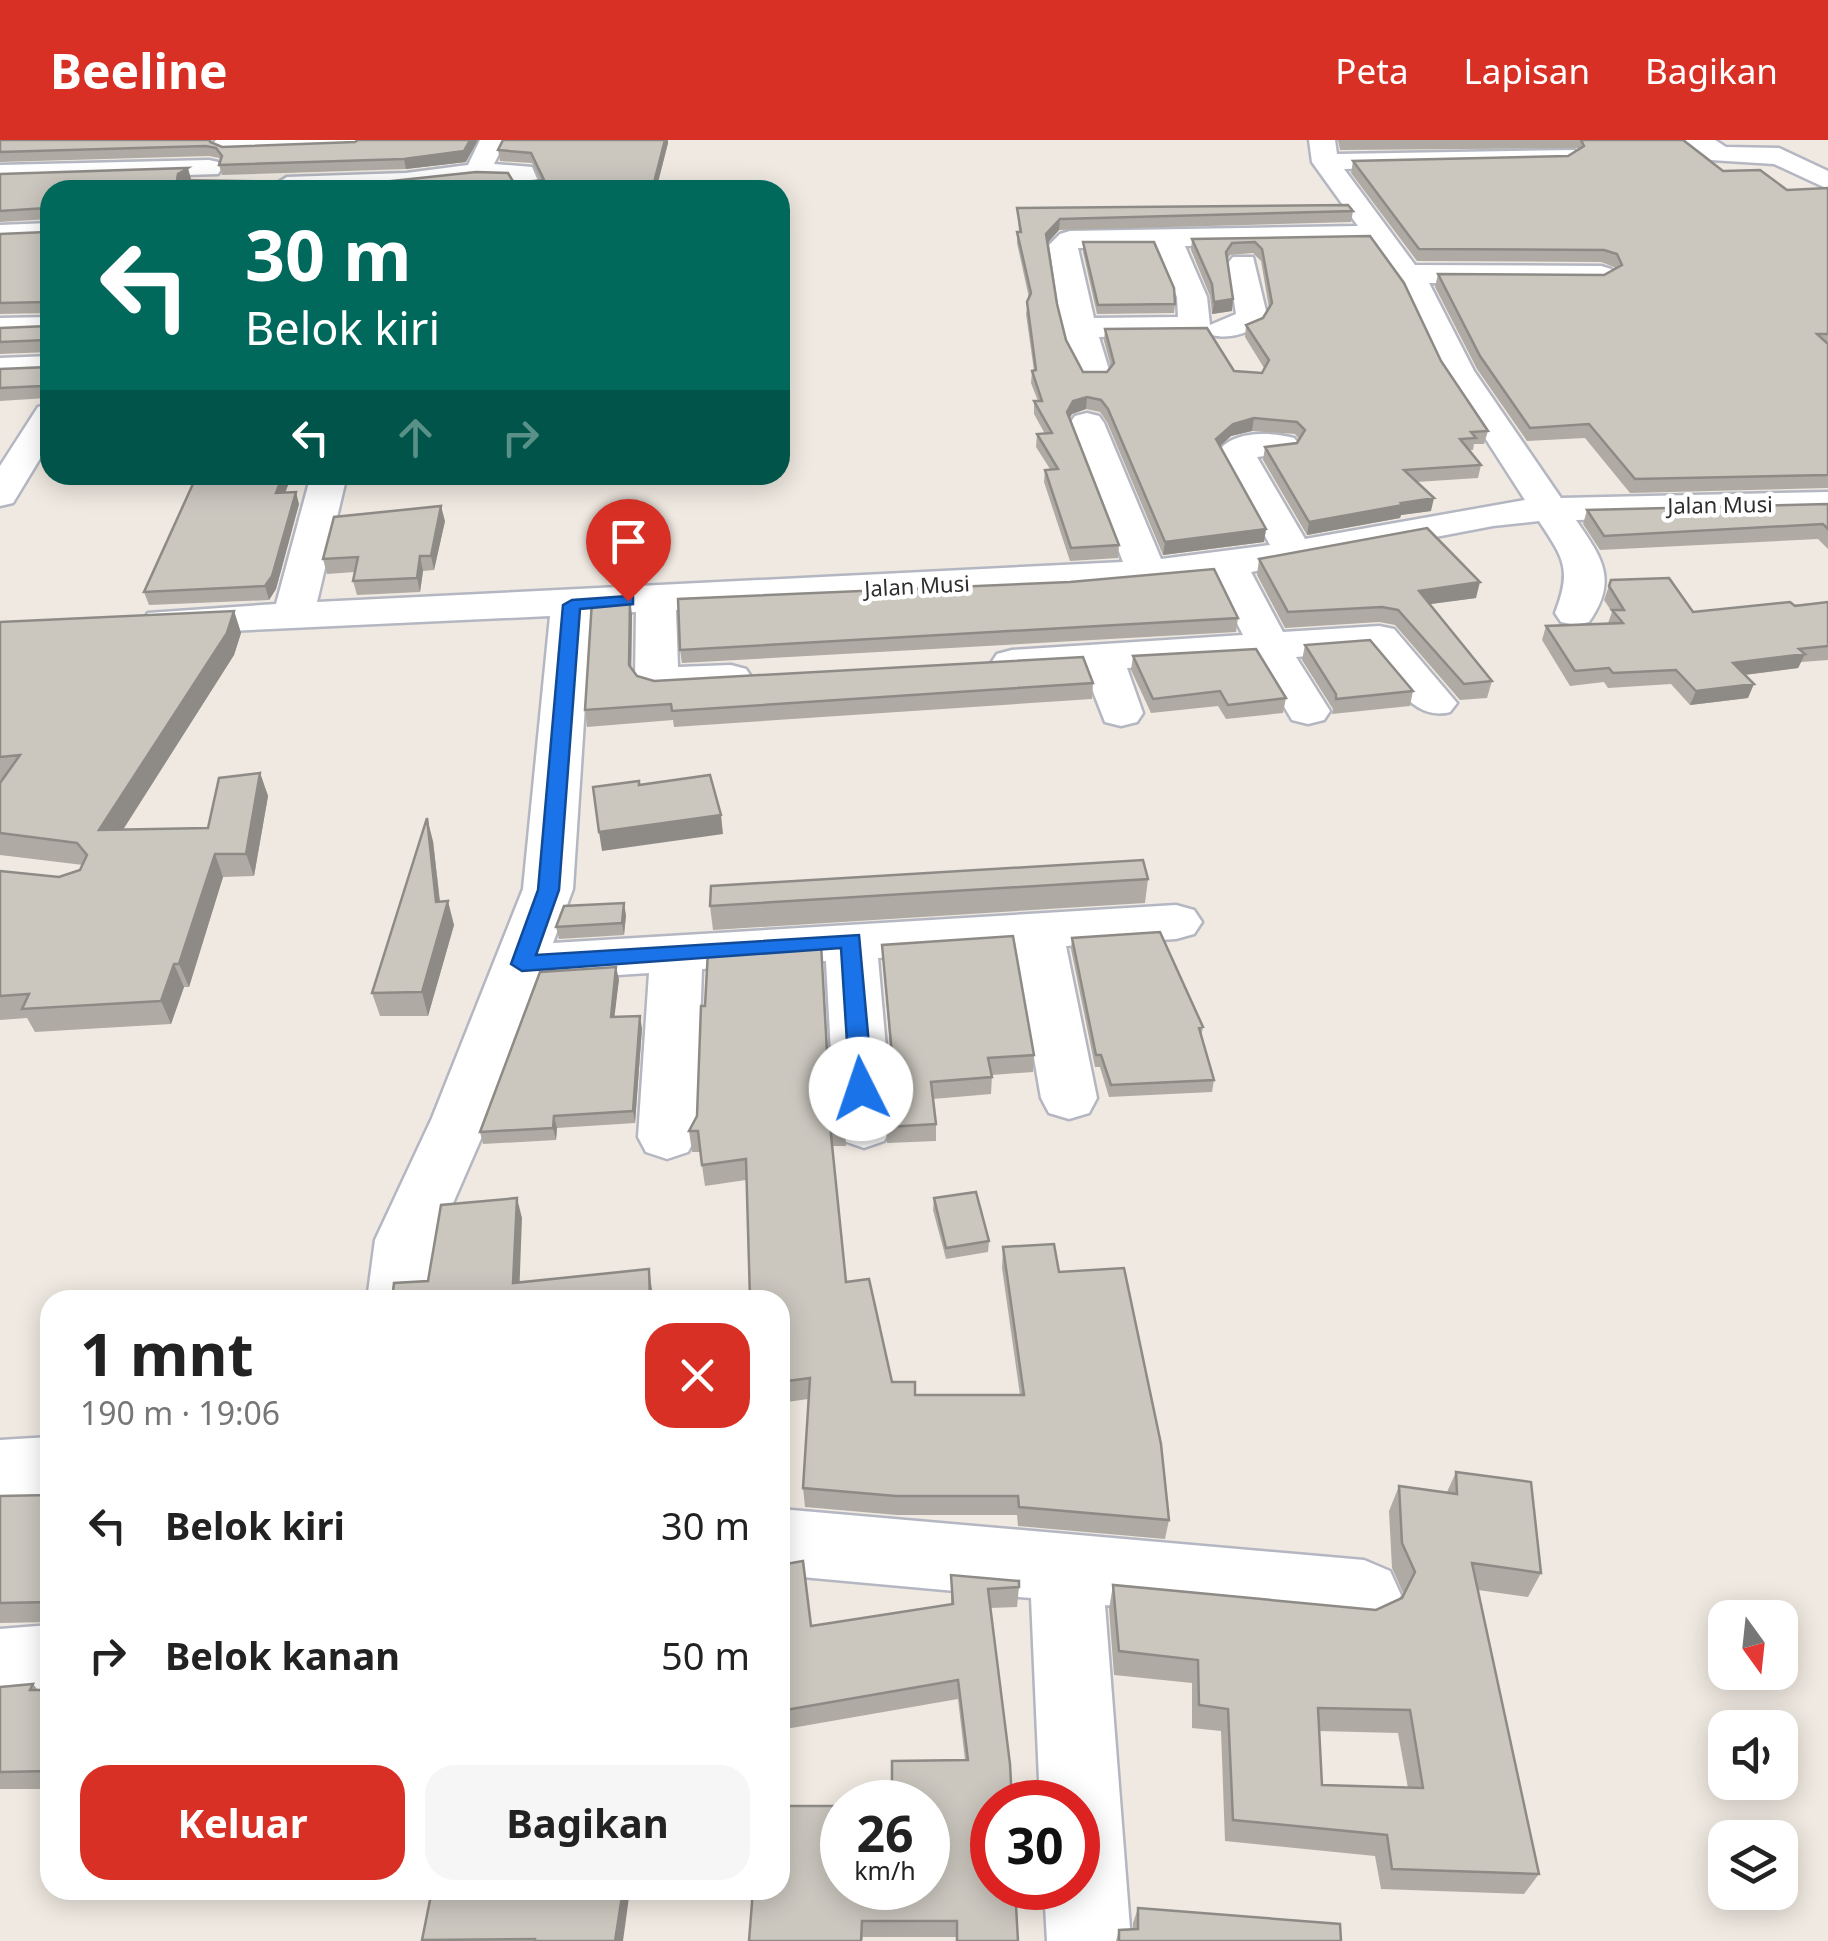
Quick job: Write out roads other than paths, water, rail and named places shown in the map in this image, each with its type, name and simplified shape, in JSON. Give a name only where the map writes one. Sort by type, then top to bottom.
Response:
[{"type":"street","points":[[208,180],[226,142],[357,140]]},
{"type":"street","points":[[478,172],[493,140]]},
{"type":"street","points":[[1698,140],[1720,156],[1779,156],[1828,181]]},
{"type":"street","points":[[1323,151],[1565,154]]},
{"type":"street","points":[[1323,151],[1420,292],[1458,372],[1584,559],[1586,584],[1575,613]]},
{"type":"street","points":[[414,180],[478,172],[522,173],[525,180]]},
{"type":"street","points":[[0,173],[145,180]]},
{"type":"street","points":[[0,206],[40,204]]},
{"type":"street","points":[[0,233],[40,231]]},
{"type":"street","points":[[1094,372],[1080,328],[1063,245],[1070,240],[1377,234]]},
{"type":"street","points":[[1166,236],[1209,327],[1240,361]]},
{"type":"street","points":[[1080,328],[1209,327],[1246,321],[1252,315],[1243,264]]},
{"type":"street","points":[[1406,274],[1601,275]]},
{"type":"street","points":[[0,328],[40,326]]},
{"type":"street","points":[[0,368],[40,366]]},
{"type":"street","points":[[1087,423],[1148,573]]},
{"type":"street","points":[[0,494],[40,430]]},
{"type":"street","points":[[1282,444],[1242,447],[1236,452],[1295,555]]},
{"type":"street","points":[[293,617],[326,485]]},
{"type":"street","name":"Jalan Musi","points":[[117,624],[572,605],[1148,573],[1227,566],[1434,524],[1549,509],[1828,502]]},
{"type":"street","points":[[1227,566],[1308,711]]},
{"type":"street","points":[[656,599],[657,726]]},
{"type":"street","points":[[400,1290],[406,1240],[461,1118],[548,890],[572,605]]},
{"type":"street","points":[[966,666],[1379,638],[1435,704]]},
{"type":"street","points":[[1102,659],[1121,713]]},
{"type":"street","points":[[656,681],[773,676]]},
{"type":"street","points":[[522,964],[1176,922]]},
{"type":"street","points":[[1037,928],[1070,1098]]},
{"type":"street","points":[[851,940],[864,1126]]},
{"type":"street","points":[[667,1137],[676,953]]},
{"type":"street","points":[[0,1470],[40,1468]]},
{"type":"street","points":[[790,1543],[1364,1594]]},
{"type":"street","points":[[1066,1567],[1089,1941]]},
{"type":"street","points":[[0,1666],[40,1663]]}]
